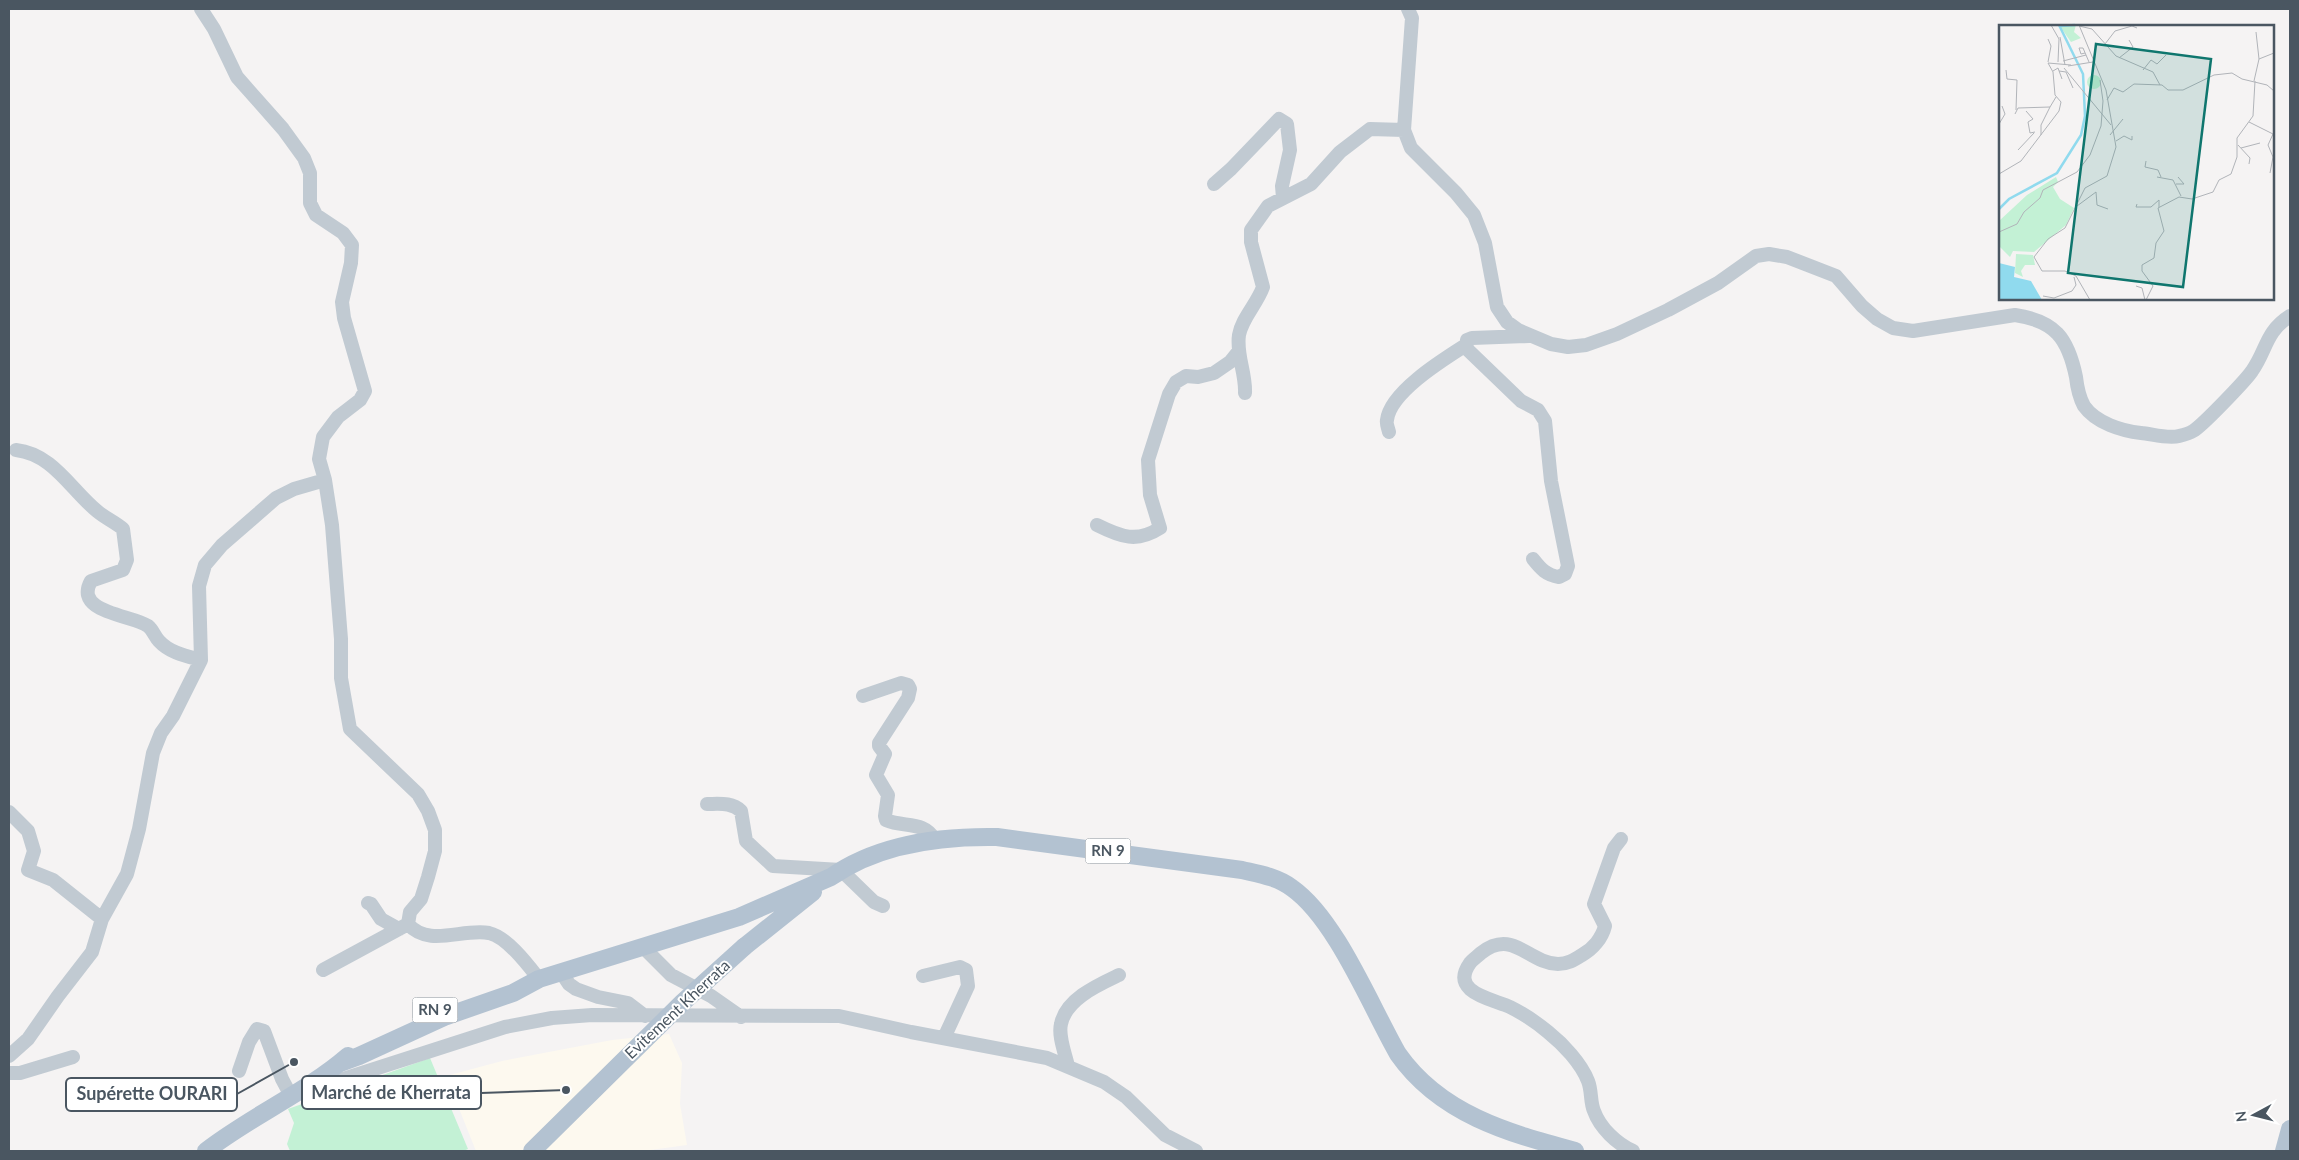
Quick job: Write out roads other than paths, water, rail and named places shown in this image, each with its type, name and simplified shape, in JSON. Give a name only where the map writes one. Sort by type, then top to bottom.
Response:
[{"type":"main road","name":"RN 9","points":[[206,1151],[340,1063],[444,1017],[513,993],[561,972],[644,948],[739,917],[836,874],[880,852],[935,840],[966,836],[997,837],[1242,870],[1280,881],[1292,887],[1324,921],[1398,1054],[1412,1074],[1426,1087],[1477,1119],[1533,1140],[1575,1151]]},
{"type":"main road","name":"Evitement Kherrata","points":[[532,1151],[682,1003],[744,947],[836,874]]},
{"type":"main road","points":[[2284,1151],[2290,1129]]},
{"type":"street","points":[[201,9],[214,29],[237,76],[283,129],[304,158],[310,173],[310,203],[316,214],[344,233],[352,245],[351,263],[342,302],[344,318],[364,391],[360,400],[338,417],[323,437],[319,459],[325,480],[332,525],[340,622],[340,678],[350,730],[418,794],[428,811],[435,830],[434,851],[428,877],[421,898],[410,912],[404,926],[323,970]]},
{"type":"street","points":[[1408,9],[1412,18],[1412,34],[1404,130],[1412,148],[1456,193],[1474,215],[1485,243],[1497,307],[1507,322],[1518,330],[1551,344],[1568,347],[1590,344],[1617,334],[1668,310],[1718,283],[1756,256],[1769,254],[1787,258],[1836,276],[1862,306],[1877,319],[1893,328],[1913,331],[2015,316],[2032,318],[2049,325],[2062,337],[2071,352],[2084,406],[2093,415],[2105,423],[2129,432],[2177,437],[2194,431],[2252,371],[2278,324],[2290,316]]},
{"type":"street","points":[[1214,184],[1279,119],[1287,124],[1290,150],[1282,186],[1284,198]]},
{"type":"street","points":[[1245,393],[1246,379],[1238,352],[1239,334],[1264,287],[1251,242],[1251,230],[1268,206],[1311,184],[1340,152],[1370,129],[1404,130]]},
{"type":"street","points":[[1389,432],[1386,420],[1390,411],[1419,376],[1466,345],[1467,340],[1472,338],[1532,336]]},
{"type":"street","points":[[1466,345],[1468,350],[1520,401],[1538,410],[1545,421],[1554,499],[1568,566],[1565,574],[1559,577],[1550,576],[1533,559]]},
{"type":"street","points":[[1097,525],[1118,536],[1135,538],[1150,534],[1160,528],[1150,495],[1148,460],[1169,394],[1176,382],[1186,376],[1198,377],[1214,373],[1230,362],[1238,352]]},
{"type":"street","points":[[16,450],[29,451],[45,461],[67,478],[98,512],[123,529],[127,560],[123,570],[91,581],[87,588],[89,597],[95,605],[109,614],[139,621],[150,627],[158,640],[168,649],[201,660]]},
{"type":"street","points":[[9,1056],[28,1039],[92,952],[102,919],[127,874],[139,829],[153,754],[161,733],[173,716],[201,660],[199,586],[205,565],[222,545],[276,498],[294,489],[325,480]]},
{"type":"street","points":[[863,696],[901,683],[908,685],[910,689],[908,698],[879,743],[885,754],[876,775],[888,795],[886,820],[924,828],[930,831],[935,840]]},
{"type":"street","points":[[707,804],[733,805],[741,811],[746,842],[774,866],[836,874],[874,902],[883,906]]},
{"type":"street","points":[[9,812],[28,831],[34,851],[28,870],[53,880],[102,919]]},
{"type":"street","points":[[1621,839],[1614,848],[1594,904],[1605,926],[1602,936],[1586,953],[1568,963],[1556,964],[1512,945],[1490,946],[1470,963],[1465,975],[1467,986],[1475,994],[1507,1006],[1531,1018],[1560,1041],[1588,1082],[1594,1112],[1610,1135],[1623,1147],[1633,1151]]},
{"type":"street","points":[[368,903],[371,904],[381,919],[404,926],[426,936],[489,933],[506,944],[525,961],[539,980]]},
{"type":"street","points":[[644,948],[671,974],[711,996],[741,1016]]},
{"type":"street","points":[[923,976],[960,967],[966,970],[968,986],[944,1038]]},
{"type":"street","points":[[561,972],[569,984],[576,989],[598,998],[628,1003],[645,1016]]},
{"type":"street","points":[[1068,1066],[1060,1025],[1065,1010],[1079,998],[1119,975]]},
{"type":"street","points":[[239,1071],[249,1042],[257,1029],[264,1031],[282,1079],[294,1094],[313,1090],[505,1028],[552,1018],[592,1015],[839,1016],[1047,1058],[1104,1082],[1126,1097],[1165,1135],[1196,1151]]},
{"type":"street","points":[[9,1072],[20,1073],[73,1057]]},
{"type":"place","name":"Supérette OURARI","points":[[294,1062]]},
{"type":"place","name":"Marché de Kherrata","points":[[566,1090]]}]
